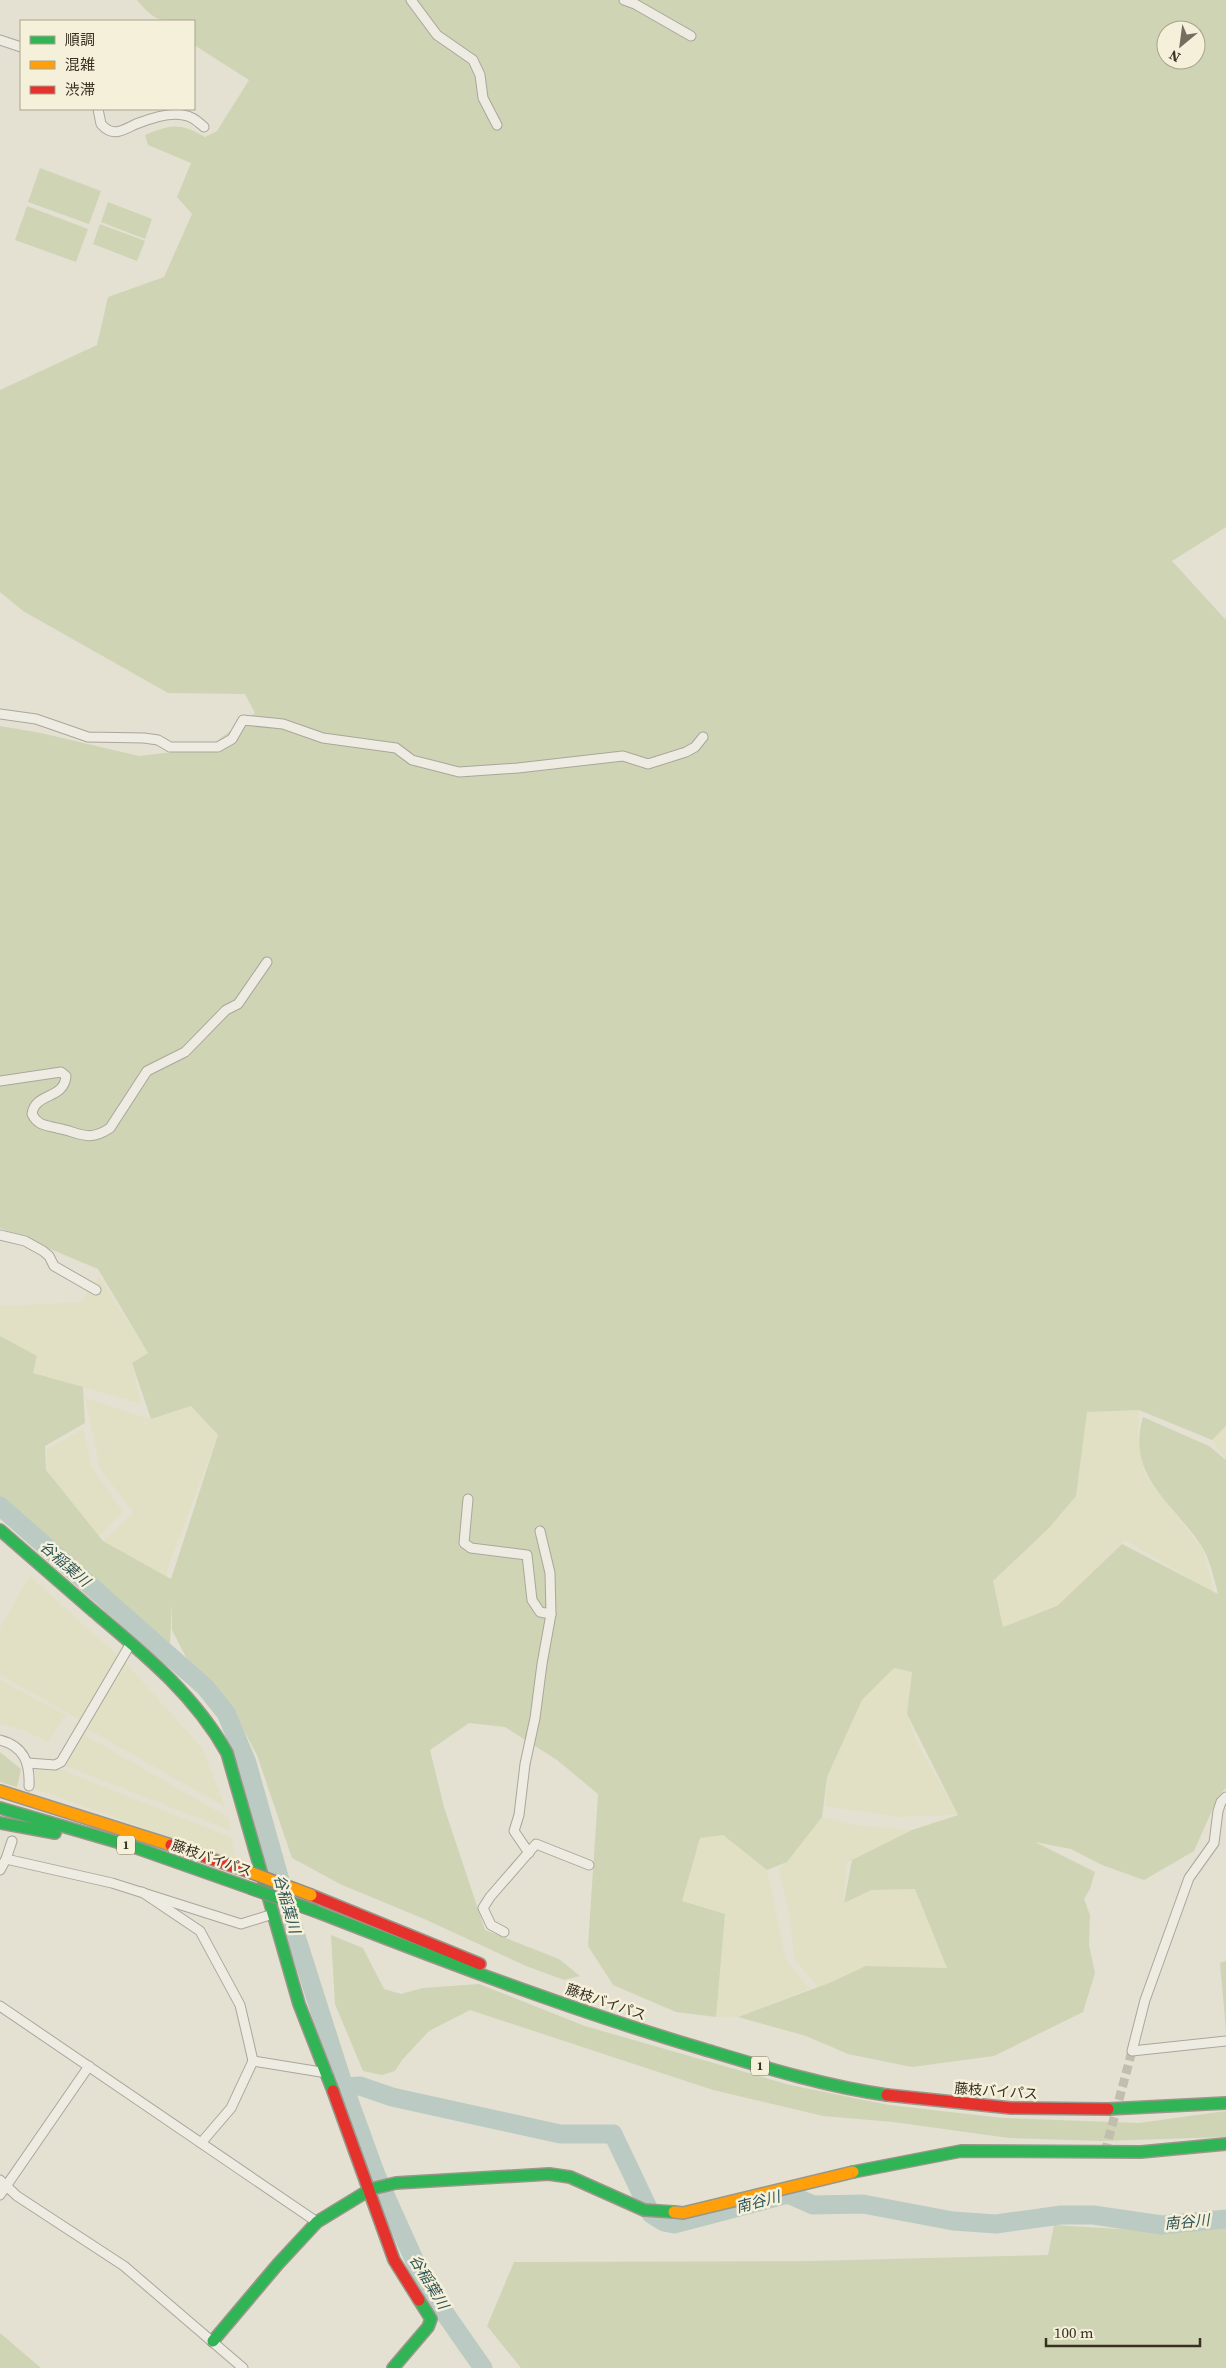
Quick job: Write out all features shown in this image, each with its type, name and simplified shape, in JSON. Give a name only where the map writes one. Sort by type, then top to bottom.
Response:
[{"type":"main road","points":[[0,1530],[131,1642],[185,1693],[202,1711],[217,1733],[227,1753],[299,2004],[327,2073],[394,2260],[431,2319],[428,2327],[393,2368]]},
{"type":"main road","name":"1","points":[[0,1791],[150,1838],[311,1895],[507,1975],[570,2006]]},
{"type":"main road","name":"藤枝バイパス","points":[[0,1808],[131,1846],[316,1911],[434,1958],[630,2027],[751,2064],[814,2080],[882,2094],[959,2104],[1026,2109],[1113,2111],[1167,2109],[1226,2103]]},
{"type":"main road","name":"1","points":[[0,1823],[131,1846]]},
{"type":"main road","points":[[213,2341],[278,2264],[317,2222],[370,2190],[396,2183],[549,2174],[570,2177],[644,2210],[683,2213],[852,2172],[961,2151],[1140,2152],[1226,2144]]},
{"type":"street","points":[[411,0],[437,35],[474,60],[480,75],[483,98],[497,124]]},
{"type":"street","points":[[624,0],[650,12],[691,36]]},
{"type":"street","points":[[0,40],[20,47]]},
{"type":"street","points":[[98,110],[101,124],[112,132],[121,132],[137,124],[168,115],[182,114],[192,118],[204,127]]},
{"type":"street","points":[[0,714],[36,719],[88,737],[144,738],[158,740],[170,747],[218,747],[232,739],[243,720],[283,724],[323,738],[396,748],[412,760],[459,772],[518,768],[623,756],[648,764],[686,752],[694,747],[703,737]]},
{"type":"street","points":[[0,1081],[61,1072],[66,1076],[65,1085],[60,1090],[36,1102],[32,1114],[35,1121],[45,1127],[58,1128],[80,1136],[101,1134],[110,1128],[148,1071],[185,1052],[226,1010],[238,1004],[267,962]]},
{"type":"street","points":[[0,1235],[25,1241],[43,1251],[49,1256],[54,1266],[96,1290]]},
{"type":"street","points":[[468,1498],[464,1543],[471,1548],[527,1555],[532,1600],[540,1612],[551,1614]]},
{"type":"street","points":[[529,1853],[514,1831],[519,1815],[525,1764],[535,1718],[551,1614],[550,1573],[540,1531]]},
{"type":"street","points":[[28,1763],[55,1765],[61,1762],[131,1642]]},
{"type":"street","points":[[0,1740],[19,1749],[28,1763],[29,1786]]},
{"type":"street","points":[[1226,1797],[1218,1811],[1214,1843],[1189,1878],[1145,2000],[1132,2051],[1226,2041]]},
{"type":"street","points":[[0,1870],[6,1860],[12,1841]]},
{"type":"street","points":[[504,1932],[490,1925],[484,1908],[490,1897],[536,1844],[589,1865]]},
{"type":"street","points":[[6,1860],[112,1883],[241,1924],[273,1914]]},
{"type":"street","points":[[142,1892],[200,1930],[240,2005],[253,2061],[231,2108],[201,2143]]},
{"type":"street","points":[[0,2006],[317,2222]]},
{"type":"street","points":[[253,2061],[327,2073]]},
{"type":"street","points":[[89,2066],[2,2187],[124,2266],[243,2368]]},
{"type":"shaded area","points":[[99,1276],[148,1354],[132,1363],[141,1404],[33,1373],[0,1339],[0,1306],[81,1302]]},
{"type":"shaded area","points":[[85,1398],[151,1419],[191,1406],[218,1435],[167,1570],[167,1578],[103,1541],[134,1513],[100,1469]]},
{"type":"shaded area","points":[[1139,1410],[1138,1433],[1145,1475],[1204,1551],[1214,1593],[1125,1540],[1057,1606],[1003,1627],[993,1581],[1076,1496],[1087,1412]]},
{"type":"shaded area","points":[[1226,1426],[1226,1460],[1212,1440]]},
{"type":"shaded area","points":[[83,1429],[92,1467],[123,1512],[99,1536],[46,1477],[47,1449]]},
{"type":"shaded area","points":[[30,1576],[117,1655],[80,1720],[0,1675],[0,1628]]},
{"type":"shaded area","points":[[123,1660],[202,1748],[225,1807],[86,1728]]},
{"type":"shaded area","points":[[894,1668],[912,1672],[907,1714],[917,1743],[958,1815],[897,1817],[825,1806],[827,1777],[862,1700]]},
{"type":"shaded area","points":[[0,1680],[66,1715],[48,1742],[26,1731],[0,1724]]},
{"type":"shaded area","points":[[83,1734],[229,1818],[231,1831],[63,1765]]},
{"type":"shaded area","points":[[35,1769],[62,1770],[231,1837],[236,1861],[35,1789]]},
{"type":"shaded area","points":[[822,1817],[861,1826],[912,1830],[846,1863],[844,1903],[871,1890],[915,1889],[948,1968],[866,1966],[818,1987],[795,1960],[788,1910],[779,1869],[787,1862]]},
{"type":"shaded area","points":[[723,1835],[767,1870],[786,1959],[810,1989],[738,2017],[716,2017],[724,1914],[681,1901],[700,1838]]},
{"type":"green space","points":[[137,0],[1226,0],[1226,527],[1172,561],[1226,620],[1226,1426],[1212,1440],[1139,1410],[1087,1412],[1076,1496],[1049,1528],[993,1581],[1003,1627],[1057,1606],[1122,1544],[1218,1594],[1204,1550],[1157,1490],[1147,1474],[1141,1457],[1139,1438],[1143,1417],[1209,1446],[1226,1460],[1226,1788],[1218,1797],[1194,1851],[1144,1880],[1102,1865],[1071,1849],[1035,1842],[1095,1872],[1090,1889],[1084,1899],[1090,1915],[1089,1945],[1095,1973],[1083,2012],[994,2056],[912,2067],[848,2054],[806,2036],[738,2017],[829,1983],[866,1966],[947,1968],[915,1889],[871,1890],[844,1903],[852,1860],[912,1830],[958,1815],[907,1714],[912,1672],[894,1668],[862,1700],[827,1777],[822,1817],[787,1862],[767,1870],[723,1835],[700,1838],[682,1901],[725,1914],[716,2017],[676,2012],[613,1985],[588,1946],[598,1794],[557,1760],[505,1727],[469,1723],[430,1750],[444,1807],[485,1930],[559,1959],[580,1976],[564,1980],[526,1966],[422,1918],[342,1885],[292,1858],[257,1755],[229,1703],[187,1659],[172,1630],[172,1603],[170,1644],[0,1497],[0,1336],[37,1356],[33,1373],[83,1387],[85,1423],[45,1446],[46,1470],[103,1541],[171,1579],[218,1435],[191,1406],[151,1419],[132,1363],[148,1353],[98,1269],[0,1228],[0,726],[41,733],[139,756],[207,748],[255,713],[245,694],[168,693],[23,611],[0,592],[0,390],[97,345],[108,297],[164,277],[192,214],[177,197],[191,163],[148,145],[145,135],[169,127],[182,127],[205,137],[217,131],[249,80],[195,46],[195,20],[162,20],[156,18]]},
{"type":"green space","points":[[40,168],[101,191],[89,224],[28,202]]},
{"type":"green space","points":[[108,202],[152,219],[145,239],[101,222]]},
{"type":"green space","points":[[27,206],[88,229],[76,262],[15,240]]},
{"type":"green space","points":[[100,224],[145,241],[137,261],[93,244]]},
{"type":"green space","points":[[0,1752],[21,1769],[17,1787],[0,1782]]},
{"type":"green space","points":[[331,1935],[363,1948],[384,1989],[401,1994],[423,1988],[479,1984],[585,2026],[790,2085],[889,2105],[1003,2118],[1139,2123],[1226,2111],[1226,2137],[1101,2141],[1009,2138],[893,2122],[823,2116],[713,2090],[470,2010],[429,2031],[402,2060],[395,2071],[382,2075],[363,2071],[335,2004]]},
{"type":"green space","points":[[1226,1961],[1226,2031],[1220,1963]]},
{"type":"green space","points":[[1054,2225],[1168,2232],[1226,2225],[1226,2368],[521,2368],[487,2326],[514,2262],[811,2261],[1048,2255]]},
{"type":"green space","points":[[0,2333],[41,2368],[0,2368]]},
{"type":"waterway","name":"谷稲葉川","points":[[0,1506],[205,1687],[226,1713],[247,1763],[294,1930],[344,2087],[376,2175],[417,2266],[446,2315],[483,2368]]},
{"type":"waterway","name":"南谷川","points":[[344,2087],[360,2086],[392,2097],[560,2134],[613,2134],[651,2214],[664,2222],[674,2224],[788,2194],[813,2205],[863,2204],[953,2221],[996,2224],[1061,2215],[1093,2215],[1162,2225],[1226,2219]]},
{"type":"tunnel","points":[[1105,2152],[1132,2051]]},
{"type":"traffic: fast","points":[[0,1530],[130,1642],[166,1676],[199,1712],[227,1753],[299,2004],[333,2091]]},
{"type":"traffic: fast","points":[[0,1808],[131,1846],[250,1888]]},
{"type":"traffic: fast","points":[[0,1823],[55,1833]]},
{"type":"traffic: fast","points":[[250,1888],[315,1911]]},
{"type":"traffic: fast","points":[[315,1911],[508,1984],[654,2034],[748,2063],[840,2087],[887,2095]]},
{"type":"traffic: fast","points":[[1108,2109],[1226,2103]]},
{"type":"traffic: fast","points":[[853,2172],[961,2151],[1141,2152],[1226,2144]]},
{"type":"traffic: fast","points":[[213,2341],[278,2264],[317,2222],[371,2189],[396,2183],[549,2174],[570,2177],[644,2210],[674,2212]]},
{"type":"traffic: fast","points":[[393,2368],[428,2327],[431,2319],[419,2300]]},
{"type":"traffic: slow","points":[[0,1791],[171,1845]]},
{"type":"traffic: slow","points":[[252,1873],[311,1895]]},
{"type":"traffic: slow","points":[[674,2212],[683,2213],[853,2172]]},
{"type":"traffic: jam","points":[[171,1845],[252,1873]]},
{"type":"traffic: jam","points":[[311,1895],[480,1964]]},
{"type":"traffic: jam","points":[[333,2091],[394,2260],[419,2300]]},
{"type":"traffic: jam","points":[[887,2095],[1011,2108],[1108,2109]]}]
